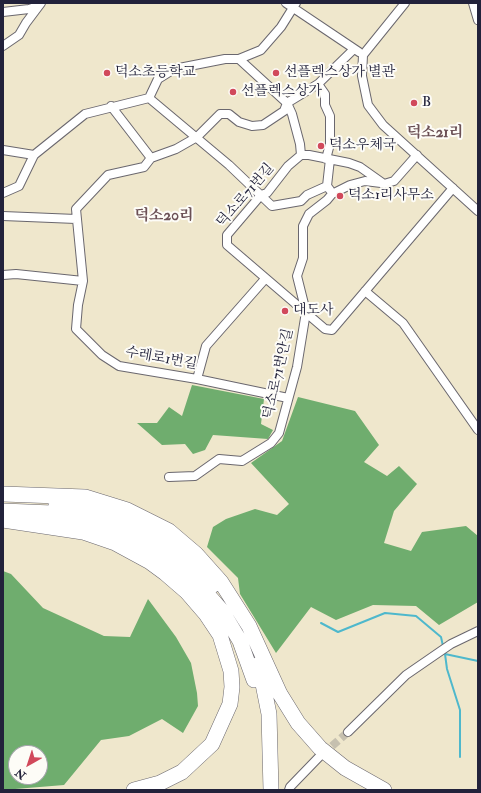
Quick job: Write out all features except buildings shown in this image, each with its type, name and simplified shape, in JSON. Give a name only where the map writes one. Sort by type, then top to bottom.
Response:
[{"type":"highway","points":[[3,494],[85,497],[127,510],[169,530],[196,554],[221,582],[249,626],[280,694],[298,723],[320,748],[345,768],[384,790]]},
{"type":"highway","points":[[3,498],[80,507],[102,512],[123,520],[176,553],[205,579],[232,610],[246,635],[258,662],[265,688],[269,714],[271,790]]},
{"type":"highway","points":[[3,511],[52,513],[86,518],[116,530],[151,548],[201,587],[222,612],[240,641],[251,666],[257,690],[260,722],[262,790]]},
{"type":"highway","points":[[3,520],[83,532],[115,543],[150,562],[187,592],[206,614],[220,635],[232,671],[232,687],[230,704],[212,744],[182,772],[160,783],[134,790]]},
{"type":"street","points":[[405,3],[363,55],[362,76],[368,105],[383,125],[478,211]]},
{"type":"street","points":[[473,3],[478,20]]},
{"type":"street","points":[[3,12],[29,9],[40,4]]},
{"type":"street","points":[[3,46],[19,35],[40,4]]},
{"type":"street","points":[[149,98],[158,79],[174,69],[225,59],[239,59],[261,50],[281,28],[291,5],[363,55]]},
{"type":"street","name":"수레로1번길","points":[[288,398],[196,379],[119,366],[102,355],[76,329],[78,305],[83,281],[76,209],[108,175],[144,167],[151,158],[176,149],[197,137],[220,114],[229,114],[239,122],[252,126],[263,125],[284,110],[287,103],[318,84],[354,49]]},
{"type":"street","points":[[239,59],[287,103],[292,114],[300,144],[301,155],[310,154],[360,167],[384,184],[394,182],[417,156]]},
{"type":"street","points":[[318,84],[325,94],[325,105],[330,116],[327,186],[332,194]]},
{"type":"street","points":[[3,193],[19,186],[34,155],[85,114],[110,106],[149,98]]},
{"type":"street","points":[[149,98],[197,137],[272,206],[301,201],[307,195],[327,186]]},
{"type":"street","points":[[110,106],[151,158]]},
{"type":"street","points":[[3,150],[34,155]]},
{"type":"street","name":"덕소로71번길","points":[[265,279],[230,249],[226,241],[228,235],[261,195],[267,193],[288,166],[301,155]]},
{"type":"street","name":"덕소로71번안길","points":[[169,477],[195,476],[219,459],[242,461],[271,443],[279,433],[297,367],[306,312],[297,276],[303,258],[303,226],[309,214],[328,200],[332,194],[350,185],[365,181],[384,184]]},
{"type":"street","points":[[196,379],[206,346],[265,279],[325,329],[332,330],[453,188]]},
{"type":"street","points":[[3,216],[76,219]]},
{"type":"street","points":[[3,275],[16,274],[83,281]]},
{"type":"street","points":[[365,291],[403,323],[478,430]]},
{"type":"street","points":[[348,732],[406,675],[451,644],[478,631]]},
{"type":"street","points":[[289,790],[290,787],[319,757]]},
{"type":"green space","points":[[192,385],[264,399],[261,424],[273,430],[268,439],[213,435],[205,450],[193,454],[185,444],[162,445],[137,423],[157,423],[169,407],[182,416]]},
{"type":"green space","points":[[298,397],[355,411],[379,445],[364,462],[387,476],[399,466],[417,484],[394,511],[384,543],[411,551],[422,532],[466,526],[478,536],[478,602],[439,625],[416,606],[373,605],[336,620],[311,607],[276,653],[240,594],[238,578],[207,547],[213,527],[226,519],[255,509],[277,515],[289,504],[251,463],[282,441]]},
{"type":"green space","points":[[3,571],[11,574],[43,608],[104,636],[130,637],[148,599],[176,637],[191,663],[198,706],[183,733],[162,719],[129,736],[101,740],[64,785],[3,790]]},
{"type":"waterway","points":[[321,623],[338,632],[385,613],[416,616],[441,637],[443,646]]},
{"type":"waterway","points":[[460,757],[460,710],[447,669],[445,654],[478,661]]},
{"type":"tunnel","points":[[323,754],[348,732]]},
{"type":"place","name":"덕소초등학교","points":[[107,73]]},
{"type":"place","name":"선플렉스상가 별관","points":[[276,73]]},
{"type":"place","name":"선플렉스상가","points":[[233,92]]},
{"type":"place","name":"B","points":[[414,103]]},
{"type":"place","name":"덕소우체국","points":[[321,146]]},
{"type":"place","name":"덕소1리사무소","points":[[340,196]]},
{"type":"place","name":"대도사","points":[[285,311]]},
{"type":"district","name":"덕소21리","points":[[435,134]]},
{"type":"district","name":"덕소20리","points":[[164,217]]}]
